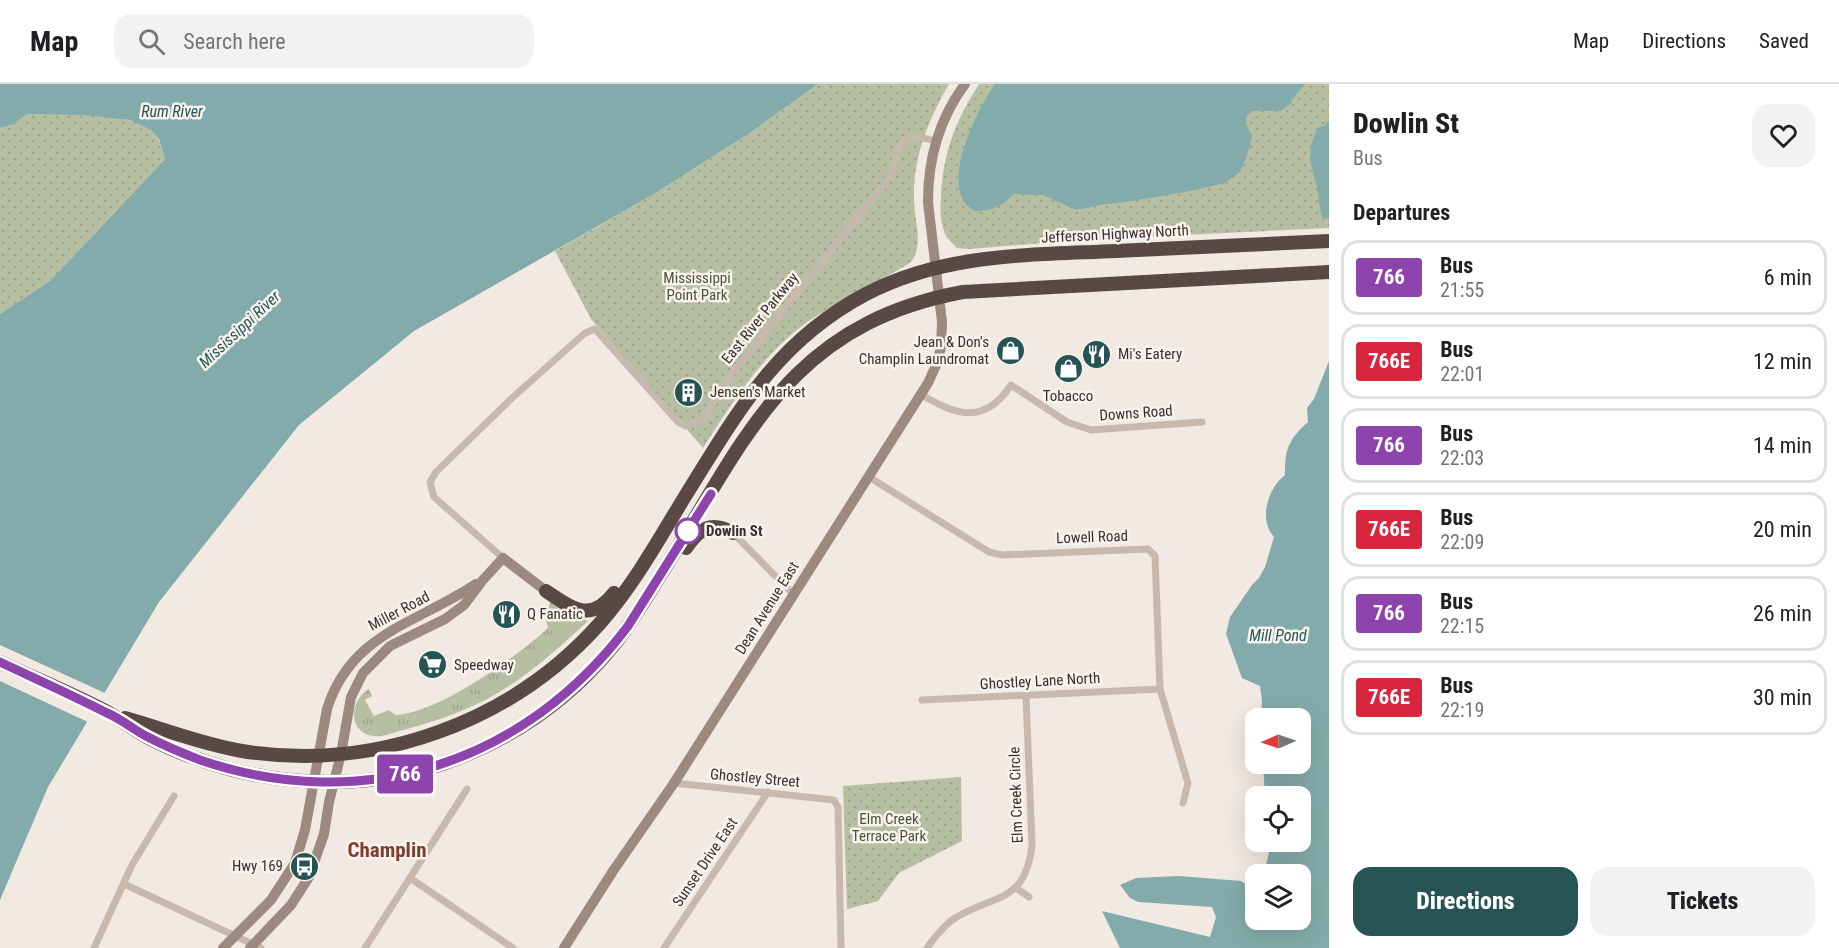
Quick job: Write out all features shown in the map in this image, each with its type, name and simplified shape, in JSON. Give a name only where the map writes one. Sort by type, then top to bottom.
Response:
[{"type":"highway","name":"Jefferson Highway North","points":[[672,518],[741,408],[767,373],[784,355],[834,314],[866,295],[905,277],[936,267],[971,260],[1010,256],[1329,241]]},
{"type":"highway","points":[[0,662],[109,713],[146,736],[206,762],[266,777],[313,783],[381,779],[455,760],[505,736],[542,713],[577,685],[614,645],[628,626],[755,422],[789,380],[824,350],[855,328],[897,309],[963,291],[1329,272]]},
{"type":"highway","points":[[546,591],[577,610],[594,610],[603,606],[621,585],[654,534],[672,518]]},
{"type":"highway","points":[[109,713],[220,747],[258,753],[318,756],[394,746],[447,729],[496,706],[539,679],[578,646],[613,607],[672,518]]},
{"type":"highway","points":[[628,626],[648,609],[694,536],[714,526],[726,528],[733,533]]},
{"type":"street","name":"Dean Avenue East","points":[[564,948],[613,871],[674,783],[869,477],[937,363],[941,347],[942,322],[928,202],[930,166],[935,141],[948,110],[965,84]]},
{"type":"street","name":"East River Parkway","points":[[503,558],[441,503],[434,496],[430,487],[433,476],[444,464],[512,398],[590,330],[595,329],[678,422],[686,426],[701,421],[730,375],[886,182],[904,140],[918,136],[935,141]]},
{"type":"street","name":"Downs Road","points":[[920,394],[948,410],[967,414],[987,410],[1002,398],[1011,385],[1067,422],[1091,430],[1202,422]]},
{"type":"street","name":"Lowell Road","points":[[869,477],[989,552],[1002,555],[1149,549],[1155,556],[1160,689],[1188,783],[1183,803]]},
{"type":"street","points":[[733,533],[793,594]]},
{"type":"street","points":[[503,558],[546,591]]},
{"type":"street","name":"Miller Road","points":[[255,947],[299,896],[318,856],[335,783],[351,697],[363,673],[390,646],[439,622],[457,610],[503,558]]},
{"type":"street","name":"Miller Road","points":[[223,948],[271,900],[294,863],[305,830],[327,710],[333,690],[343,673],[371,643],[445,604],[482,581]]},
{"type":"street","name":"Ghostley Lane North","points":[[922,700],[1160,689]]},
{"type":"street","name":"Elm Creek Circle","points":[[1016,888],[1030,860],[1032,845],[1026,696]]},
{"type":"street","name":"Ghostley Street","points":[[674,783],[834,800],[838,807],[841,948]]},
{"type":"street","points":[[365,948],[467,789]]},
{"type":"street","name":"Sunset Drive East","points":[[664,948],[768,792]]},
{"type":"street","points":[[94,948],[141,850],[174,796]]},
{"type":"street","points":[[410,878],[513,948]]},
{"type":"street","points":[[124,884],[255,947]]},
{"type":"street","points":[[927,948],[952,920],[999,900],[1016,888],[1029,897]]},
{"type":"green space","name":"Mississippi Point Park","points":[[818,84],[949,84],[928,125],[916,169],[914,200],[918,233],[917,249],[910,263],[831,307],[790,336],[749,381],[703,448],[591,319],[555,251],[654,194],[750,133]]},
{"type":"green space","points":[[979,84],[1329,84],[1329,228],[957,248],[946,236],[942,225],[940,206],[944,166],[957,125]]},
{"type":"green space","points":[[26,114],[73,114],[126,119],[151,130],[157,136],[165,159],[51,280],[0,314],[0,128],[12,125]]},
{"type":"green space","points":[[551,600],[565,612],[588,621],[559,648],[517,681],[492,697],[462,711],[381,736],[362,732],[357,726],[354,711],[362,695],[369,689],[372,696],[365,700],[374,716],[389,710],[395,715],[432,705],[476,682],[517,654],[548,628],[545,617]]},
{"type":"green space","name":"Elm Creek Terrace Park","points":[[961,777],[962,841],[899,873],[878,901],[847,909],[843,786]]},
{"type":"water","points":[[0,84],[818,84],[750,133],[654,194],[414,331],[299,425],[159,602],[48,787],[0,900],[0,314],[51,280],[165,159],[159,139],[151,130],[130,120],[84,115],[27,114],[12,125],[0,128]]},
{"type":"water","points":[[995,84],[1305,84],[1291,101],[1292,103],[1281,111],[1252,111],[1247,116],[1246,123],[1252,137],[1247,156],[1240,172],[1225,183],[1082,209],[1074,209],[1043,195],[1013,194],[996,207],[975,211],[964,201],[959,186],[959,169],[971,129]]},
{"type":"water","points":[[1329,121],[1329,219],[1322,217],[1310,153],[1316,131]]},
{"type":"water","name":"Mill Pond","points":[[1329,361],[1329,948],[1120,948],[1102,911],[1210,937],[1216,917],[1212,907],[1138,902],[1130,898],[1120,885],[1136,878],[1179,876],[1241,881],[1245,884],[1245,930],[1311,930],[1311,864],[1266,864],[1269,852],[1311,852],[1311,786],[1264,786],[1264,774],[1311,774],[1311,708],[1262,708],[1260,686],[1242,678],[1226,634],[1230,617],[1265,567],[1274,537],[1267,522],[1267,504],[1274,488],[1285,475],[1289,446],[1296,434],[1308,422],[1307,408],[1314,399]]},
{"type":"pier","points":[[0,645],[107,694],[90,723],[0,681]]},
{"type":"bus line","name":"766","points":[[0,662],[109,713],[162,744],[228,768],[266,777],[324,783],[381,779],[420,770],[455,760],[505,736],[542,713],[577,685],[595,667],[628,626],[711,494]]},
{"type":"place","name":"Jean & Don's Champlin Laundromat","points":[[1010,351]]},
{"type":"place","name":"Mi's Eatery","points":[[1097,354]]},
{"type":"place","name":"Tobacco","points":[[1068,369]]},
{"type":"place","name":"Jensen's Market","points":[[689,392]]},
{"type":"place","name":"Dowlin St","points":[[688,531]]},
{"type":"place","name":"Q Fanatic","points":[[506,614]]},
{"type":"place","name":"Speedway","points":[[433,665]]},
{"type":"place","name":"Hwy 169","points":[[304,866]]},
{"type":"district","name":"Champlin","points":[[387,850]]},
{"type":"water label","name":"Rum River","points":[[172,111]]},
{"type":"water label","name":"Mississippi River","points":[[239,329]]}]
